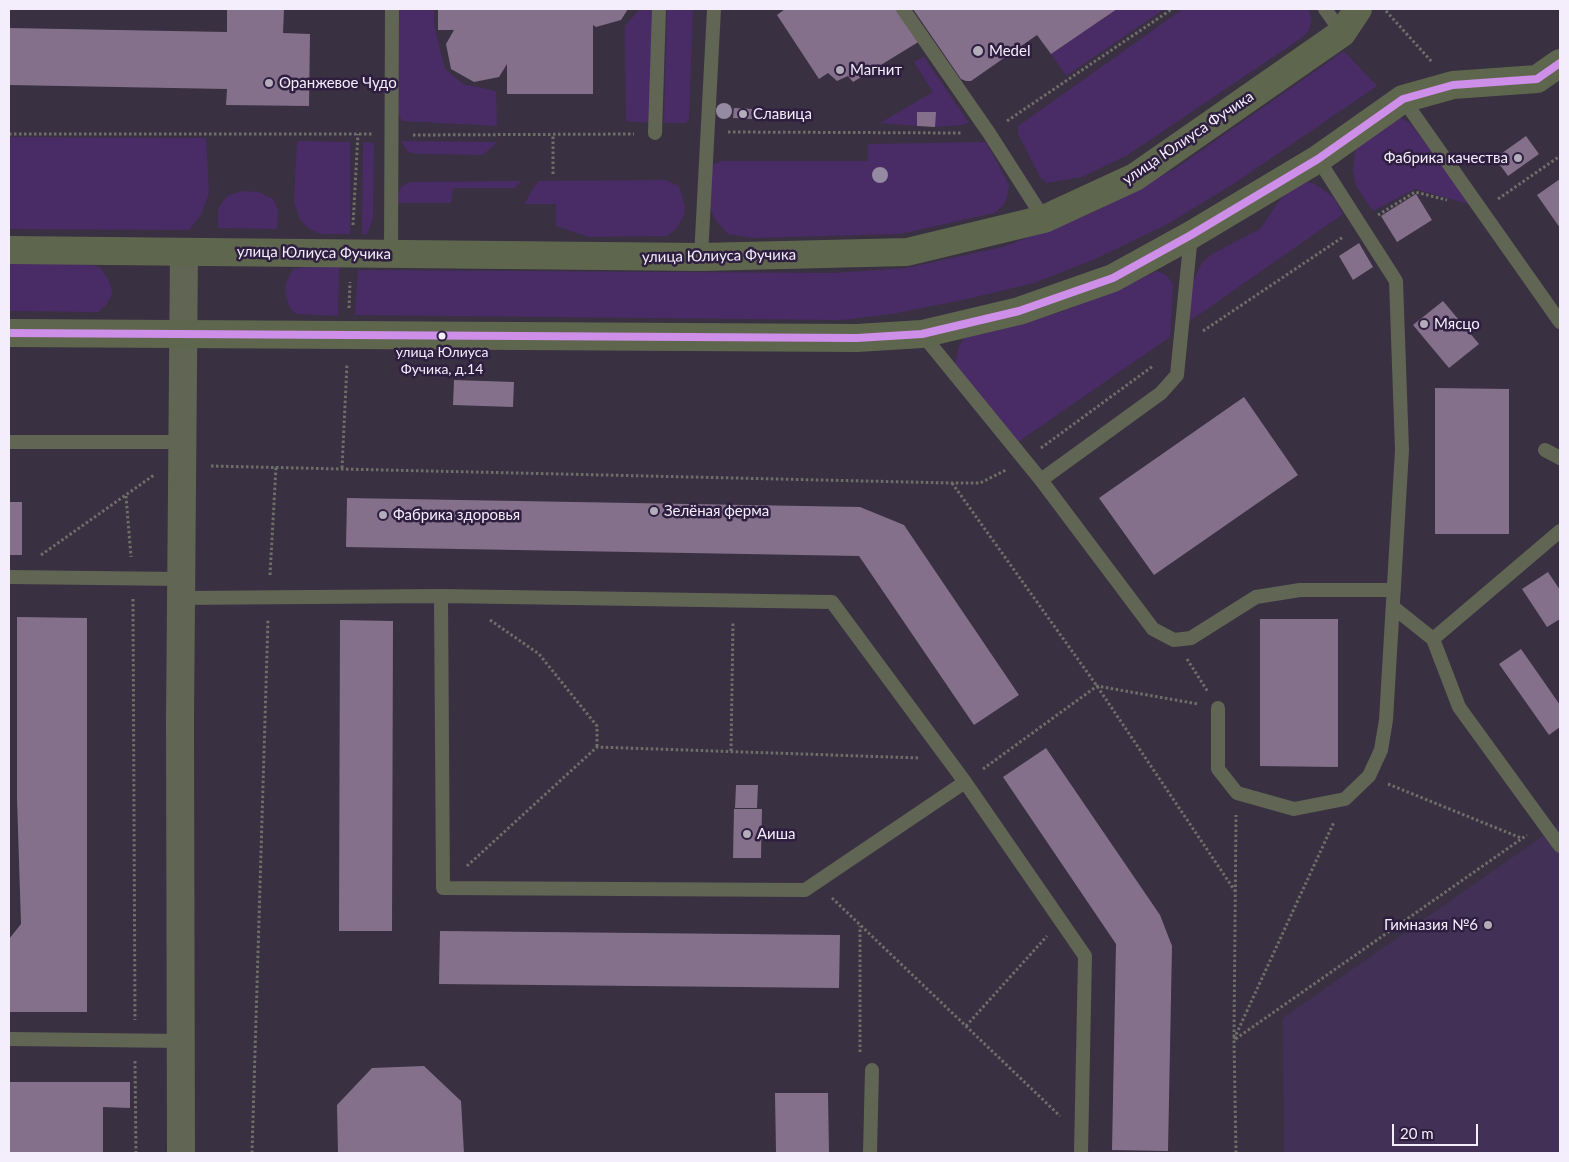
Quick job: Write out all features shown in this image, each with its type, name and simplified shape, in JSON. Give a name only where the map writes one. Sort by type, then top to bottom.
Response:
[{"type":"main road","name":"улица Юлиуса Фучика","points":[[9,250],[700,257],[906,252],[1044,219],[1135,177],[1342,33],[1358,9]]},
{"type":"main road","points":[[9,333],[857,338],[922,334],[1019,311],[1113,278],[1191,235],[1318,159],[1403,99],[1453,85],[1537,79],[1560,63]]},
{"type":"street","points":[[180,1153],[181,588],[184,252]]},
{"type":"lane","points":[[391,254],[392,9]]},
{"type":"lane","points":[[655,133],[659,9]]},
{"type":"lane","points":[[700,257],[714,9]]},
{"type":"lane","points":[[903,9],[989,133],[1044,219]]},
{"type":"lane","points":[[1325,9],[1342,33]]},
{"type":"lane","points":[[1403,99],[1560,322]]},
{"type":"lane","points":[[1218,708],[1218,769],[1236,792],[1294,809],[1345,799],[1369,776],[1380,750],[1386,720],[1402,450],[1396,281],[1318,159]]},
{"type":"lane","points":[[1042,480],[1161,393],[1177,374],[1191,235]]},
{"type":"lane","points":[[922,334],[1042,480],[1153,629],[1174,640],[1191,638],[1256,597],[1300,590],[1394,590]]},
{"type":"lane","points":[[9,442],[182,454]]},
{"type":"lane","points":[[1546,450],[1560,458]]},
{"type":"lane","points":[[1433,639],[1560,531]]},
{"type":"lane","points":[[9,577],[133,579],[181,588],[269,597],[457,596],[832,602],[965,782],[1085,956],[1081,1153]]},
{"type":"lane","points":[[441,596],[443,888],[805,890],[965,782]]},
{"type":"lane","points":[[1393,607],[1433,639],[1459,707],[1560,846]]},
{"type":"lane","points":[[9,1039],[180,1040]]},
{"type":"lane","points":[[870,1153],[872,1070]]},
{"type":"path","points":[[706,132],[989,133],[1170,9]]},
{"type":"path","points":[[1384,9],[1453,85]]},
{"type":"path","points":[[9,134],[553,135],[655,133]]},
{"type":"path","points":[[342,468],[358,134]]},
{"type":"path","points":[[553,135],[553,174]]},
{"type":"path","points":[[9,577],[126,496],[182,454],[276,467],[952,483],[980,483],[1024,460]]},
{"type":"path","points":[[252,1153],[269,597],[276,467]]},
{"type":"path","points":[[952,483],[1097,686],[1236,891]]},
{"type":"path","points":[[126,496],[133,579],[136,1153]]},
{"type":"path","points":[[457,596],[539,654],[597,726],[596,747]]},
{"type":"path","points":[[731,751],[734,601]]},
{"type":"path","points":[[1174,640],[1218,708]]},
{"type":"path","points":[[965,782],[1097,686],[1218,708]]},
{"type":"path","points":[[443,888],[596,747],[947,758]]},
{"type":"path","points":[[1369,776],[1522,838]]},
{"type":"path","points":[[1236,792],[1234,1040],[1236,1153]]},
{"type":"path","points":[[1234,1040],[1345,799]]},
{"type":"path","points":[[1234,1040],[1543,823]]},
{"type":"path","points":[[816,882],[1081,1136]]},
{"type":"path","points":[[966,1026],[1060,920]]},
{"type":"path","points":[[860,925],[860,1056],[872,1070]]},
{"type":"shaded area","points":[[399,9],[434,9],[434,25],[445,69],[463,84],[496,91],[497,126],[402,121],[398,113]]},
{"type":"shaded area","points":[[640,9],[653,9],[650,123],[626,121],[625,26]]},
{"type":"shaded area","points":[[667,9],[693,9],[689,119],[686,123],[664,123]]},
{"type":"shaded area","points":[[1117,9],[1163,10],[1066,76],[1051,54]]},
{"type":"shaded area","points":[[1183,9],[1309,9],[1311,20],[1309,30],[1303,37],[1126,156],[1082,177],[1046,183],[1040,177],[1018,134],[1018,126]]},
{"type":"shaded area","points":[[1344,51],[1377,86],[1235,183],[1166,225],[1093,260],[1034,283],[892,314],[842,320],[355,315],[358,270],[832,273],[906,268],[1003,247],[1094,212],[1176,168]]},
{"type":"shaded area","points":[[924,57],[969,123],[935,127],[935,113],[917,113],[917,126],[880,123],[933,92],[914,62]]},
{"type":"shaded area","points":[[1392,117],[1403,119],[1411,124],[1472,205],[1415,189],[1373,211],[1356,186],[1353,170],[1355,152],[1359,142]]},
{"type":"shaded area","points":[[9,137],[206,138],[209,193],[201,215],[189,230],[9,229]]},
{"type":"shaded area","points":[[297,141],[350,142],[350,234],[321,234],[308,228],[300,220],[294,202]]},
{"type":"shaded area","points":[[401,141],[497,142],[483,155],[418,154],[408,152]]},
{"type":"shaded area","points":[[363,142],[374,143],[373,219],[367,234],[362,235]]},
{"type":"shaded area","points":[[986,142],[1009,185],[1003,206],[994,213],[900,234],[751,238],[728,234],[716,221],[710,207],[712,165],[722,161],[868,161],[868,144]]},
{"type":"shaded area","points":[[665,180],[679,186],[685,207],[684,216],[676,229],[667,236],[589,237],[556,226],[556,204],[524,204],[538,181]]},
{"type":"shaded area","points":[[521,181],[515,188],[453,188],[451,203],[398,203],[398,193],[401,187],[411,182]]},
{"type":"shaded area","points":[[1303,181],[1315,184],[1333,197],[1343,214],[1187,323],[1193,281],[1202,263],[1212,254],[1260,229],[1289,187]]},
{"type":"shaded area","points":[[241,191],[259,192],[273,199],[278,210],[277,229],[218,228],[218,209],[226,197]]},
{"type":"shaded area","points":[[9,263],[90,264],[102,269],[111,285],[112,295],[106,305],[98,312],[9,311]]},
{"type":"shaded area","points":[[303,267],[339,267],[338,316],[297,314],[290,308],[285,292],[286,283],[293,269]]},
{"type":"shaded area","points":[[1157,271],[1166,275],[1173,284],[1170,337],[1018,442],[955,364],[959,346],[965,338],[1061,312]]},
{"type":"shaded area","name":"Гимназия №6","points":[[1560,824],[1560,1153],[1284,1153],[1283,1018]]},
{"type":"building","points":[[227,9],[284,9],[283,33],[310,34],[309,106],[226,105],[227,89],[9,85],[9,28],[227,32]]},
{"type":"building","points":[[438,9],[628,9],[621,20],[596,27],[593,25],[593,94],[507,94],[507,64],[499,77],[474,82],[451,69],[446,44],[454,30],[438,30]]},
{"type":"building","points":[[785,9],[897,9],[920,41],[853,82],[848,76],[837,81],[828,73],[819,79],[777,15]]},
{"type":"building","name":"Medel","points":[[913,9],[1117,9],[1051,54],[1037,35],[971,81],[966,81],[961,79]]},
{"type":"building","name":"Славица","points":[[734,108],[752,109],[752,119],[733,118]]},
{"type":"building","points":[[917,112],[936,112],[935,127],[917,126]]},
{"type":"building","points":[[1526,136],[1539,154],[1508,176],[1495,158]]},
{"type":"building","points":[[1560,179],[1560,228],[1537,195]]},
{"type":"building","points":[[1416,194],[1432,220],[1397,242],[1381,216]]},
{"type":"building","points":[[1359,243],[1373,267],[1353,280],[1339,256]]},
{"type":"building","points":[[1443,301],[1479,344],[1449,368],[1413,325]]},
{"type":"building","points":[[454,380],[514,382],[513,407],[453,405]]},
{"type":"building","points":[[1435,388],[1509,389],[1509,534],[1435,534]]},
{"type":"building","points":[[1244,397],[1298,475],[1154,575],[1099,498]]},
{"type":"building","points":[[347,498],[860,507],[904,525],[1019,695],[974,725],[859,556],[346,547]]},
{"type":"building","points":[[9,502],[22,502],[22,555],[9,555]]},
{"type":"building","points":[[1548,572],[1560,590],[1560,619],[1547,627],[1522,589]]},
{"type":"building","points":[[17,617],[87,618],[87,1012],[9,1012],[9,939],[21,924],[17,799]]},
{"type":"building","points":[[1260,619],[1338,619],[1338,767],[1260,766]]},
{"type":"building","points":[[340,620],[393,621],[392,931],[339,931]]},
{"type":"building","points":[[1521,649],[1560,705],[1560,727],[1549,735],[1499,664]]},
{"type":"building","points":[[1046,748],[1160,915],[1172,946],[1168,1151],[1112,1150],[1116,944],[1003,777]]},
{"type":"building","points":[[736,785],[758,785],[757,808],[735,808]]},
{"type":"building","name":"Аиша","points":[[734,809],[762,809],[761,858],[733,858]]},
{"type":"building","points":[[440,931],[840,935],[839,988],[439,984]]},
{"type":"building","points":[[424,1066],[461,1101],[464,1153],[338,1153],[337,1105],[372,1068]]},
{"type":"building","points":[[9,1082],[130,1082],[130,1108],[103,1107],[103,1153],[9,1153]]},
{"type":"building","points":[[775,1093],[828,1093],[829,1153],[776,1153]]},
{"type":"transit line","points":[[9,333],[857,338],[922,334],[1019,311],[1113,278],[1191,235],[1318,159],[1403,99],[1453,85],[1537,79],[1560,63]]},
{"type":"place","name":"Medel","points":[[978,51]]},
{"type":"place","name":"Магнит","points":[[840,70]]},
{"type":"place","name":"Оранжевое Чудо","points":[[269,83]]},
{"type":"place","name":"Славица","points":[[743,114]]},
{"type":"place","name":"Фабрика качества","points":[[1518,158]]},
{"type":"place","name":"Мясцо","points":[[1424,324]]},
{"type":"place","name":"улица Юлиуса Фучика, д.14","points":[[442,336]]},
{"type":"place","name":"Зелёная ферма","points":[[654,511]]},
{"type":"place","name":"Фабрика здоровья","points":[[383,515]]},
{"type":"place","name":"Аиша","points":[[747,834]]},
{"type":"place","name":"Гимназия №6","points":[[1488,925]]}]
